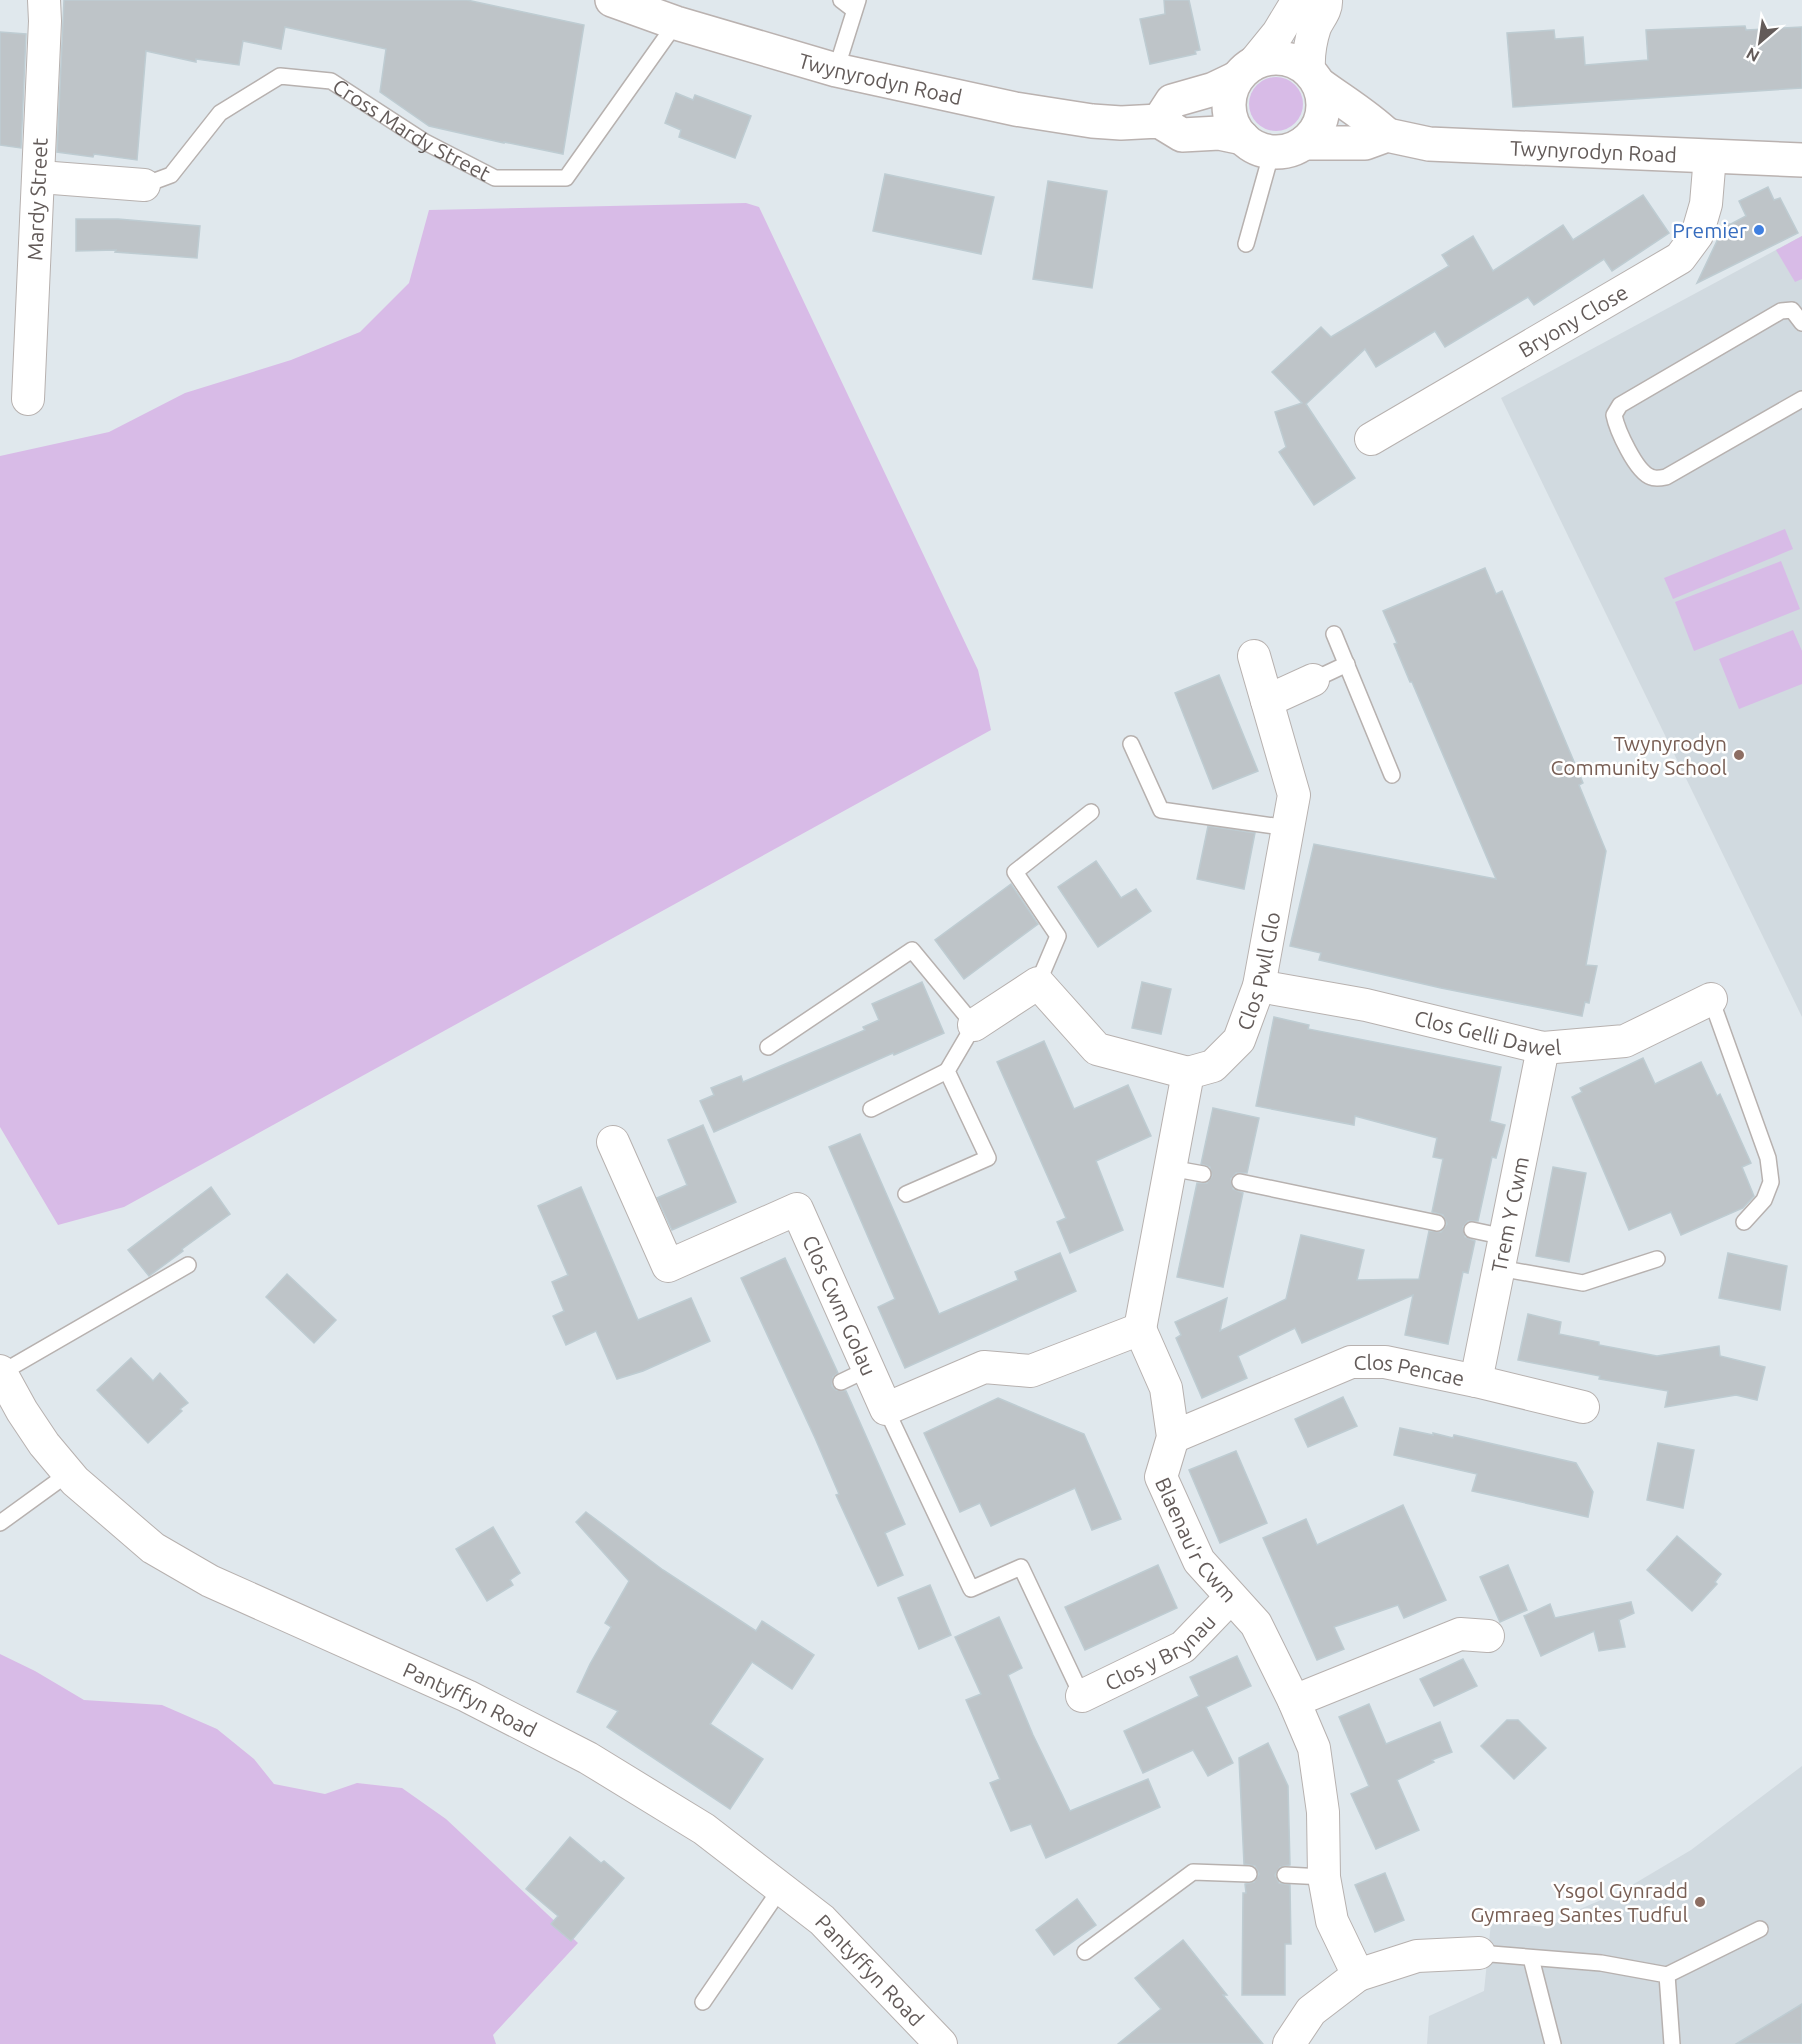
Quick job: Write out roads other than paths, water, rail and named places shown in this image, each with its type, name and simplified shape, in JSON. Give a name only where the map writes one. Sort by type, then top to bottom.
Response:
[{"type":"street","name":"Mardy Street","points":[[28,399],[40,177],[44,0]]},
{"type":"street","name":"Twynyrodyn Road","points":[[612,0],[676,23],[836,70],[1026,111],[1092,121],[1121,123],[1159,121],[1172,101],[1214,89],[1264,59],[1280,58],[1296,61],[1346,104],[1368,117],[1387,135],[1429,144],[1802,160]]},
{"type":"street","points":[[1272,152],[1257,147],[1243,138],[1233,125],[1229,109],[1230,92],[1278,33],[1298,0]]},
{"type":"street","points":[[1304,143],[1315,131],[1322,116],[1323,100],[1308,52],[1326,0]]},
{"type":"street","points":[[1159,121],[1182,135],[1219,133],[1243,138]]},
{"type":"street","name":"Twynyrodyn Road","points":[[1272,152],[1289,150],[1304,143],[1365,143],[1387,135]]},
{"type":"street","name":"Bryony Close","points":[[1371,439],[1680,258],[1697,235],[1706,204],[1710,156]]},
{"type":"street","name":"Cross Mardy Street","points":[[40,177],[144,184]]},
{"type":"street","name":"Clos Pwll Glo","points":[[1188,1073],[1213,1066],[1239,1040],[1259,986],[1294,795],[1254,656]]},
{"type":"street","points":[[1267,701],[1313,680]]},
{"type":"street","points":[[886,1409],[984,1367],[1031,1371],[1140,1329],[1188,1073],[1097,1049],[1038,983],[974,1025]]},
{"type":"street","name":"Clos Gelli Dawel","points":[[1259,986],[1366,1005],[1543,1048],[1625,1041],[1711,999]]},
{"type":"street","name":"Trem Y Cwm","points":[[1476,1381],[1543,1048]]},
{"type":"street","name":"Clos Cwm Golau","points":[[612,1142],[668,1266],[797,1209],[854,1375],[886,1409]]},
{"type":"street","name":"Blaenau'r Cwm","points":[[1140,1329],[1166,1388],[1173,1437],[1161,1477],[1199,1561],[1256,1624],[1314,1748],[1323,1812],[1323,1877],[1332,1921],[1358,1975]]},
{"type":"street","name":"Clos Pencae","points":[[1173,1437],[1351,1362],[1385,1362],[1583,1407]]},
{"type":"street","name":"Pantyffyn Road","points":[[0,1372],[38,1436],[69,1473],[102,1506],[153,1548],[210,1581],[467,1696],[588,1758],[704,1829],[822,1920],[941,2044]]},
{"type":"street","name":"Clos y Brynau","points":[[1082,1696],[1183,1647],[1231,1598]]},
{"type":"street","points":[[1294,1701],[1460,1634],[1488,1636]]},
{"type":"street","points":[[1289,2044],[1311,2010],[1358,1975],[1417,1956],[1479,1953]]},
{"type":"lane","points":[[836,70],[856,5],[841,0]]},
{"type":"lane","name":"Cross Mardy Street","points":[[144,184],[171,175],[220,113],[280,76],[331,81],[424,142],[495,178],[566,178],[676,23]]},
{"type":"lane","points":[[1246,244],[1272,152]]},
{"type":"lane","points":[[1802,323],[1792,310],[1781,311],[1620,405],[1614,415],[1617,428],[1642,471],[1653,478],[1666,477],[1802,399]]},
{"type":"lane","points":[[1334,634],[1392,776]]},
{"type":"lane","points":[[1313,680],[1347,664]]},
{"type":"lane","points":[[1131,744],[1161,810],[1288,828]]},
{"type":"lane","points":[[1038,983],[1058,936],[1015,872],[1091,812]]},
{"type":"lane","points":[[768,1047],[912,950],[974,1025],[947,1071],[871,1109]]},
{"type":"lane","points":[[1711,999],[1768,1158],[1772,1182],[1764,1200],[1744,1222]]},
{"type":"lane","points":[[906,1194],[988,1158],[947,1071]]},
{"type":"lane","points":[[1170,1167],[1203,1174]]},
{"type":"lane","points":[[1240,1182],[1437,1223]]},
{"type":"lane","points":[[1472,1230],[1505,1237]]},
{"type":"lane","points":[[1499,1268],[1583,1283],[1657,1259]]},
{"type":"lane","points":[[0,1372],[188,1265]]},
{"type":"lane","points":[[886,1409],[970,1589],[1021,1567],[1082,1696]]},
{"type":"lane","points":[[0,1523],[69,1473]]},
{"type":"lane","points":[[1085,1952],[1193,1872],[1249,1874]]},
{"type":"lane","points":[[1285,1875],[1323,1877]]},
{"type":"lane","points":[[703,2002],[781,1888]]},
{"type":"lane","points":[[1479,1953],[1600,1963],[1667,1975],[1760,1929]]},
{"type":"lane","points":[[1530,1958],[1553,2044]]},
{"type":"lane","points":[[1667,1975],[1672,2044]]},
{"type":"place","name":"Premier","points":[[1759,230]]},
{"type":"place","name":"Twynyrodyn Community School","points":[[1739,755]]},
{"type":"place","name":"Ysgol Gynradd Gymraeg Santes Tudful","points":[[1700,1902]]}]
